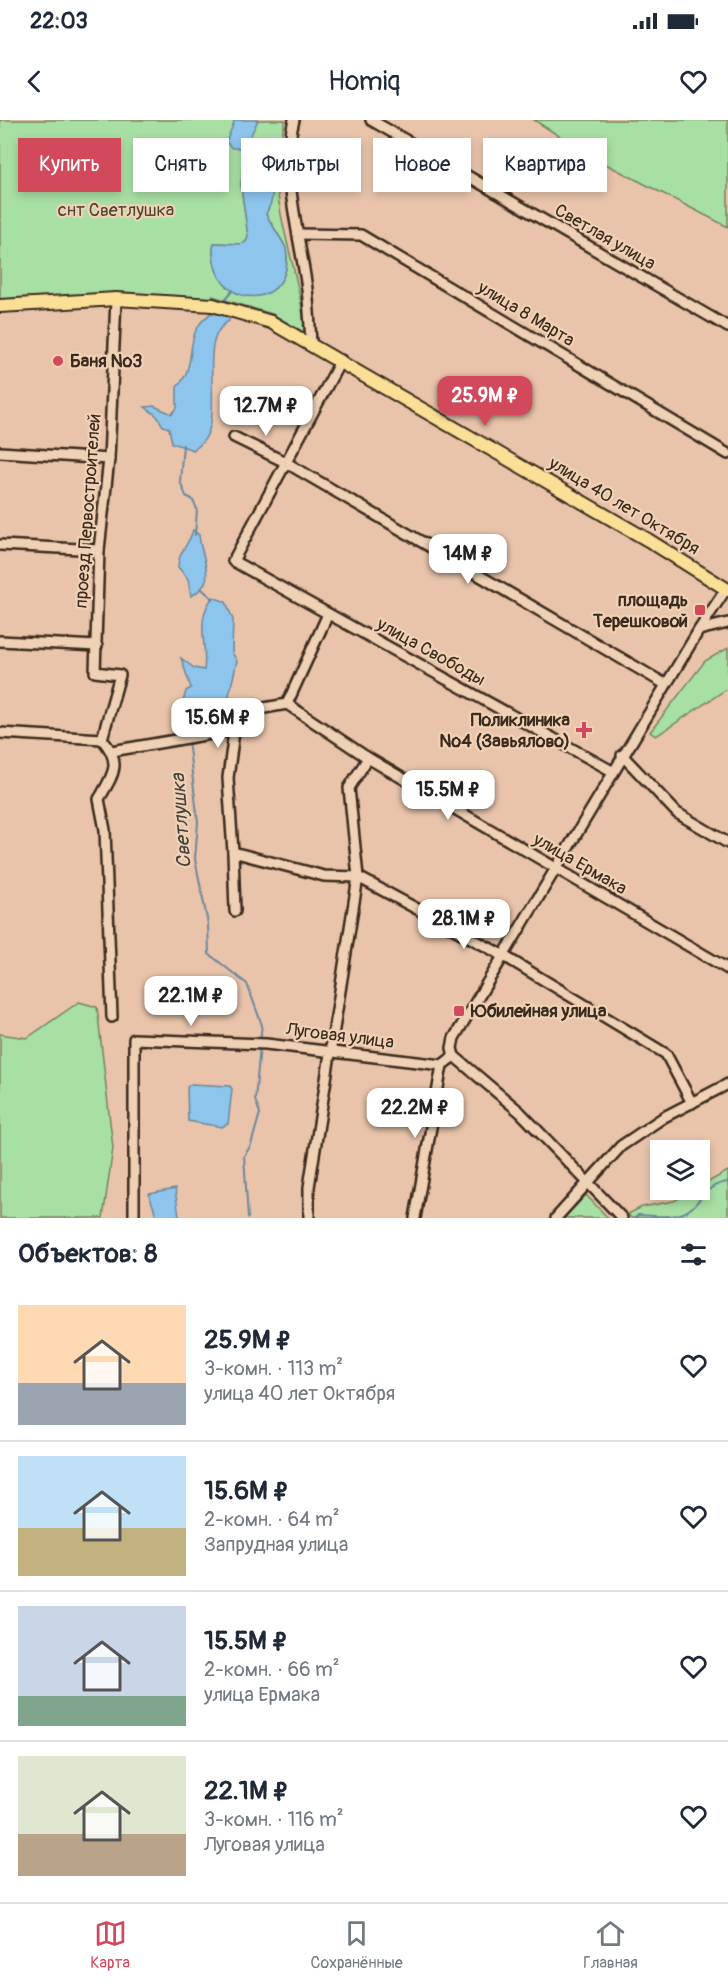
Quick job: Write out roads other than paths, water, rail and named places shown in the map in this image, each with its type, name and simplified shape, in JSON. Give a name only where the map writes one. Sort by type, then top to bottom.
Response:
[{"type":"main road","name":"улица 40 лет Октября","points":[[0,306],[116,299],[219,306],[271,322],[341,360],[638,534],[727,590]]},
{"type":"street","points":[[294,120],[289,138],[298,234],[307,289],[311,344]]},
{"type":"street","name":"Светлая улица","points":[[371,120],[728,327]]},
{"type":"street","name":"улица 8 Марта","points":[[298,234],[361,236],[728,454]]},
{"type":"street","name":"проезд Первостроителей","points":[[102,739],[120,675],[95,672],[99,550],[109,459],[116,299]]},
{"type":"street","points":[[285,462],[341,360]]},
{"type":"street","points":[[234,437],[285,462],[665,684]]},
{"type":"street","points":[[0,452],[109,459]]},
{"type":"street","name":"улица Свободы","points":[[285,462],[233,561],[612,771]]},
{"type":"street","points":[[0,544],[99,550]]},
{"type":"street","points":[[620,1216],[520,1112],[454,1056],[452,1048],[454,1038],[612,771],[699,630],[727,590]]},
{"type":"street","points":[[235,911],[228,778],[236,716],[253,710],[287,704],[328,614]]},
{"type":"street","points":[[699,630],[728,623]]},
{"type":"street","points":[[0,641],[97,646]]},
{"type":"street","name":"улица Ермака","points":[[287,704],[368,758],[728,969]]},
{"type":"street","points":[[112,751],[234,730]]},
{"type":"street","points":[[0,733],[102,739],[112,751],[115,772],[99,800],[105,830],[112,1017]]},
{"type":"street","points":[[622,755],[677,813],[728,843]]},
{"type":"street","points":[[309,1218],[309,1187],[358,877],[348,797],[356,773],[368,758]]},
{"type":"street","points":[[233,852],[324,876],[358,877],[504,956],[666,1054],[693,1103]]},
{"type":"street","name":"Луговая улица","points":[[134,1218],[134,1039],[267,1044],[442,1065]]},
{"type":"street","points":[[415,1218],[442,1065],[454,1056]]},
{"type":"street","points":[[556,1218],[621,1146],[664,1117],[728,1084]]},
{"type":"water","points":[[235,120],[258,120],[251,135],[252,138],[241,138],[241,148],[232,148],[228,138]]},
{"type":"water","points":[[242,192],[273,192],[266,214],[286,249],[286,269],[280,283],[269,292],[256,296],[243,295],[230,289],[220,278],[213,254],[214,243],[240,244],[246,242],[248,236]]},
{"type":"water","points":[[218,309],[229,317],[229,321],[218,332],[213,347],[211,423],[205,439],[193,450],[172,443],[169,428],[163,426],[157,416],[145,407],[154,406],[172,414],[177,408],[177,387],[188,367],[194,336],[205,318]]},
{"type":"water","points":[[193,530],[199,535],[207,577],[200,590],[191,596],[188,579],[178,567],[178,562]]},
{"type":"water","points":[[213,597],[226,602],[233,620],[232,652],[237,661],[227,704],[218,712],[213,711],[210,716],[206,715],[202,724],[178,720],[186,691],[191,688],[181,658],[194,668],[204,670],[204,615]]},
{"type":"water","points":[[191,1084],[230,1086],[232,1089],[228,1124],[222,1127],[188,1121],[187,1087]]},
{"type":"water","points":[[175,1189],[179,1216],[157,1218],[149,1194]]},
{"type":"waterway","name":"Светлушка","points":[[223,302],[233,290]]},
{"type":"waterway","name":"Светлушка","points":[[183,445],[180,481],[186,496],[192,499],[197,509],[195,535]]},
{"type":"waterway","name":"Светлушка","points":[[202,589],[213,599]]},
{"type":"waterway","name":"Светлушка","points":[[186,722],[187,734]]},
{"type":"waterway","name":"Светлушка","points":[[188,740],[198,822],[195,859],[208,924],[209,954],[247,984],[262,1025],[260,1041]]},
{"type":"waterway","name":"Светлушка","points":[[248,1218],[244,1156],[251,1145],[260,1113],[255,1100],[260,1046]]},
{"type":"waterway","name":"Светлушка","points":[[635,1218],[638,1215],[668,1216],[685,1212],[706,1192],[719,1184],[728,1182]]},
{"type":"place","name":"Баня №3","points":[[58,361]]},
{"type":"place","name":"площадь Терешковой","points":[[700,610]]},
{"type":"place","name":"Поликлиника №4 (Завьялово)","points":[[584,730]]},
{"type":"place","name":"Юбилейная улица","points":[[459,1011]]},
{"type":"park label","name":"снт Светлушка","points":[[116,210]]}]
